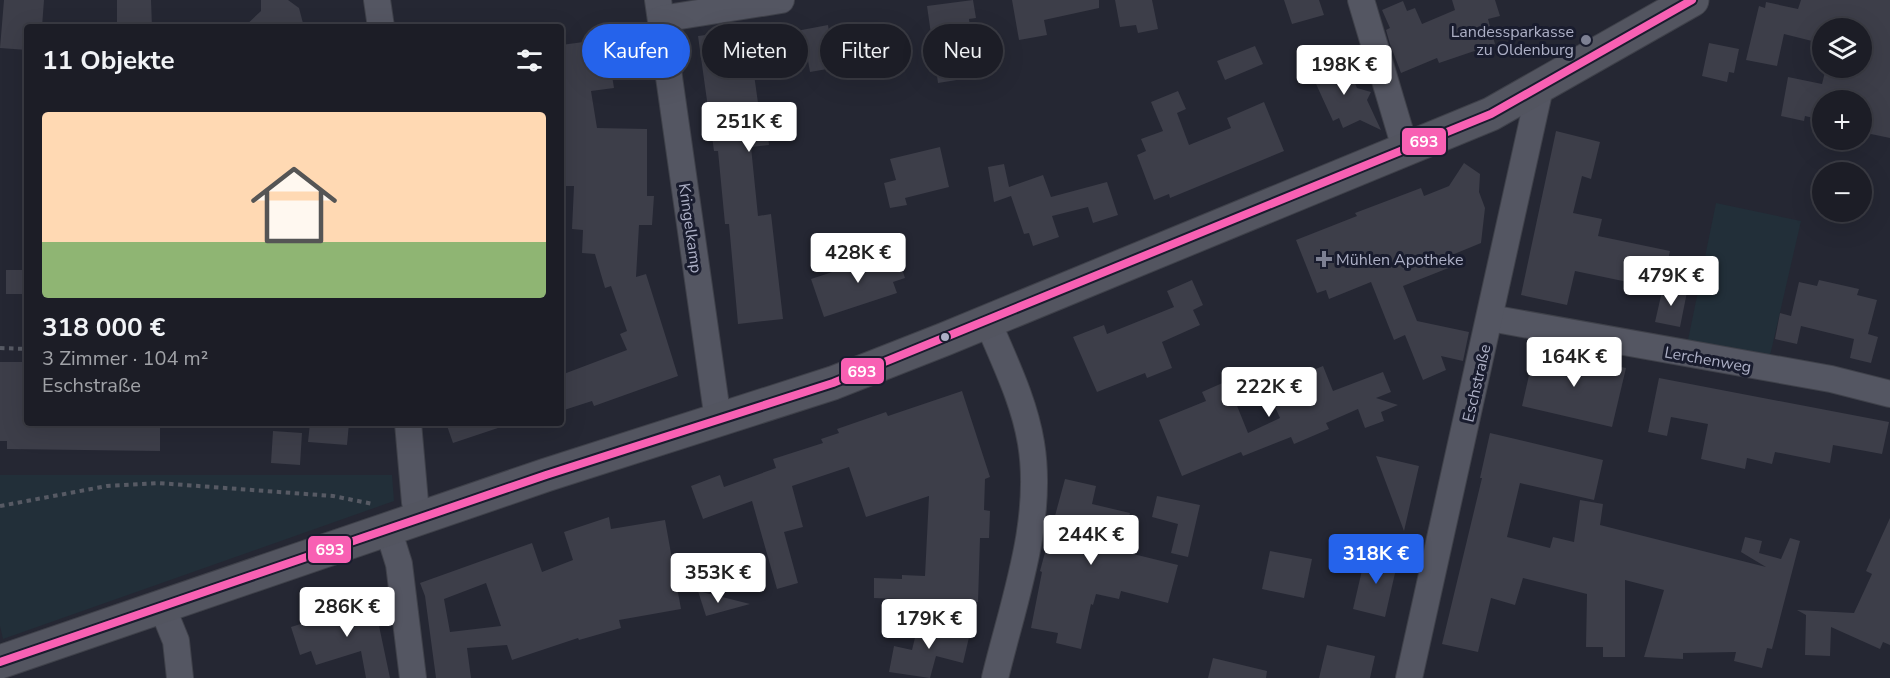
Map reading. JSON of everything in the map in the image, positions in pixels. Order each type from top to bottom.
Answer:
[{"type":"main road","points":[[0,662],[163,609],[382,517],[419,518],[833,382],[988,322],[1491,114],[1692,0]]},
{"type":"street","points":[[377,0],[381,24]]},
{"type":"street","points":[[659,10],[781,0]]},
{"type":"street","points":[[1361,0],[1406,151]]},
{"type":"street","name":"Kringelkamp","points":[[659,10],[718,420]]},
{"type":"street","name":"Eschstraße","points":[[1409,678],[1540,88]]},
{"type":"street","name":"Lerchenweg","points":[[1490,318],[1831,379],[1890,394]]},
{"type":"street","points":[[988,322],[1023,406],[1032,444],[1034,484],[1030,529],[995,678]]},
{"type":"street","points":[[408,426],[415,502],[419,518]]},
{"type":"street","points":[[382,517],[399,564],[413,678]]},
{"type":"street","points":[[163,609],[176,641],[180,678]]},
{"type":"street","points":[[1409,678],[1416,678]]},
{"type":"path","points":[[0,348],[24,349]]},
{"type":"path","points":[[0,506],[107,486],[158,483],[333,496],[382,517]]},
{"type":"shaded area","points":[[1716,203],[1801,221],[1769,360],[1687,345]]},
{"type":"shaded area","points":[[0,475],[392,475],[394,501],[3,639],[0,626]]},
{"type":"building","points":[[4,0],[44,0],[42,24],[24,24],[24,50],[0,48]]},
{"type":"building","points":[[117,0],[151,0],[152,24],[117,24]]},
{"type":"building","points":[[261,0],[288,0],[299,8],[303,24],[247,24],[261,11]]},
{"type":"building","points":[[973,0],[976,18],[969,19],[970,24],[930,24],[927,6]]},
{"type":"building","points":[[1012,0],[1099,0],[1099,8],[1044,20],[1047,35],[1019,40]]},
{"type":"building","points":[[1115,0],[1152,0],[1158,29],[1138,33],[1136,25],[1120,27]]},
{"type":"building","points":[[1284,0],[1319,0],[1324,15],[1292,24]]},
{"type":"building","points":[[1452,0],[1495,0],[1500,16],[1488,19],[1495,44],[1439,63],[1437,58],[1401,73],[1386,30],[1390,28],[1382,10],[1403,1],[1407,11],[1415,8],[1422,24],[1455,10]]},
{"type":"building","points":[[1801,0],[1890,0],[1890,138],[1872,134],[1872,90],[1812,90],[1812,118],[1805,116],[1804,121],[1781,116],[1788,77],[1822,84],[1824,78],[1872,78],[1872,18],[1812,18],[1812,41],[1784,34],[1777,66],[1746,60],[1759,6],[1765,8],[1766,2],[1798,9]]},
{"type":"building","points":[[820,27],[820,70],[810,72],[808,61],[808,29]]},
{"type":"building","points":[[702,35],[702,65],[698,36]]},
{"type":"building","points":[[582,42],[582,78],[612,78],[614,88],[591,91],[597,128],[647,129],[647,196],[654,196],[652,225],[639,225],[636,277],[646,274],[678,376],[594,406],[592,401],[564,410],[564,374],[627,350],[620,334],[627,331],[611,286],[605,288],[595,254],[582,253],[583,230],[572,229],[574,186],[564,186],[564,45]]},
{"type":"building","points":[[1709,43],[1739,49],[1734,73],[1729,72],[1727,82],[1702,76]]},
{"type":"building","points":[[1255,46],[1263,64],[1225,80],[1217,61]]},
{"type":"building","points":[[1339,61],[1344,71],[1349,69],[1357,88],[1371,92],[1367,100],[1381,130],[1360,120],[1343,128],[1339,118],[1333,121],[1311,73]]},
{"type":"building","points":[[704,78],[755,78],[758,103],[764,102],[769,145],[751,147],[758,216],[771,214],[783,319],[738,324],[729,224],[725,224],[718,151],[714,151]]},
{"type":"building","points":[[937,78],[963,78],[963,79],[938,83]]},
{"type":"building","points":[[1178,91],[1186,109],[1177,113],[1189,145],[1231,128],[1227,118],[1264,102],[1284,151],[1170,198],[1169,194],[1154,200],[1137,155],[1146,151],[1141,139],[1163,131],[1151,102]]},
{"type":"building","points":[[1556,131],[1600,142],[1591,179],[1582,176],[1573,213],[1602,219],[1598,236],[1670,251],[1661,289],[1575,271],[1567,305],[1521,295]]},
{"type":"building","points":[[940,147],[949,187],[905,198],[907,205],[890,208],[884,183],[896,180],[890,159]]},
{"type":"building","points":[[1464,163],[1480,174],[1479,192],[1485,208],[1481,243],[1447,257],[1451,267],[1403,286],[1417,321],[1469,332],[1463,361],[1441,356],[1446,370],[1423,380],[1405,335],[1394,340],[1371,282],[1329,299],[1326,290],[1317,293],[1296,240],[1357,216],[1355,213],[1421,188],[1424,196],[1449,186]]},
{"type":"building","points":[[1004,164],[1009,187],[1043,175],[1051,197],[1107,182],[1118,215],[1093,223],[1088,207],[1052,216],[1059,237],[1033,246],[1029,233],[1024,234],[1011,196],[994,202],[988,167]]},
{"type":"building","points":[[896,251],[905,278],[893,282],[897,293],[824,317],[811,279]]},
{"type":"building","points":[[6,270],[24,270],[24,294],[6,294]]},
{"type":"building","points":[[1192,280],[1203,305],[1193,310],[1200,325],[1162,342],[1172,368],[1147,378],[1145,373],[1097,392],[1073,337],[1104,325],[1107,334],[1174,307],[1167,291]]},
{"type":"building","points":[[1819,280],[1859,289],[1857,295],[1877,300],[1868,334],[1878,337],[1871,363],[1850,358],[1854,339],[1801,326],[1797,344],[1775,339],[1780,313],[1791,316],[1799,282],[1817,286]]},
{"type":"building","points":[[1663,287],[1687,292],[1680,327],[1655,322]]},
{"type":"building","points":[[1535,349],[1626,368],[1612,427],[1522,406]]},
{"type":"building","points":[[0,362],[24,362],[24,426],[160,426],[160,451],[7,449],[7,441],[0,441]]},
{"type":"building","points":[[1323,366],[1333,391],[1383,372],[1391,392],[1376,398],[1398,405],[1381,412],[1384,421],[1365,428],[1358,409],[1326,423],[1329,429],[1294,444],[1291,437],[1243,456],[1241,452],[1182,476],[1159,420],[1206,401],[1202,392],[1227,381],[1248,433],[1280,418],[1267,389]]},
{"type":"building","points":[[1659,378],[1889,422],[1882,454],[1833,445],[1830,463],[1775,452],[1772,464],[1747,458],[1745,469],[1701,459],[1708,424],[1671,417],[1667,436],[1648,432]]},
{"type":"building","points":[[962,391],[990,477],[985,479],[984,510],[990,511],[989,538],[980,538],[978,602],[874,598],[874,578],[902,579],[902,575],[925,576],[929,496],[866,517],[849,467],[792,486],[803,527],[784,532],[798,583],[777,589],[752,501],[703,519],[691,486],[720,475],[724,487],[776,468],[773,459],[823,443],[821,439],[839,433],[837,429],[886,412],[888,416]]},
{"type":"building","points":[[310,426],[349,426],[347,445],[308,442]]},
{"type":"building","points":[[447,426],[504,426],[453,443]]},
{"type":"building","points":[[273,431],[302,433],[300,465],[271,463]]},
{"type":"building","points":[[1490,433],[1603,460],[1594,500],[1520,483],[1507,537],[1550,548],[1553,537],[1574,542],[1580,500],[1603,504],[1600,525],[1766,567],[1741,552],[1745,537],[1762,541],[1759,553],[1781,559],[1790,538],[1800,541],[1772,649],[1767,648],[1762,668],[1734,661],[1736,652],[1683,653],[1683,659],[1644,657],[1664,590],[1625,580],[1625,657],[1603,657],[1603,647],[1586,647],[1587,594],[1523,578],[1515,605],[1491,598],[1478,652],[1442,644],[1482,478],[1480,478]]},
{"type":"building","points":[[1376,456],[1419,466],[1404,531]]},
{"type":"building","points":[[1065,479],[1096,486],[1092,504],[1130,513],[1121,551],[1178,565],[1168,603],[1121,591],[1119,599],[1096,594],[1093,605],[1091,604],[1081,649],[1056,643],[1058,633],[1031,628],[1042,572],[1040,571]]},
{"type":"building","points":[[1157,496],[1200,505],[1188,557],[1171,553],[1178,524],[1152,517]]},
{"type":"building","points":[[609,517],[611,529],[665,520],[681,609],[619,620],[621,628],[579,640],[578,638],[512,660],[507,645],[467,648],[471,678],[436,678],[425,596],[420,583],[532,543],[542,572],[573,560],[564,532]],"holes":[[[486,583],[501,626],[450,632],[444,599]]]},
{"type":"building","points":[[1890,518],[1890,645],[1883,642],[1880,649],[1831,627],[1830,656],[1805,655],[1806,615],[1797,610],[1854,613],[1872,574],[1866,571]]},
{"type":"building","points":[[1270,551],[1312,559],[1304,598],[1262,589]]},
{"type":"building","points":[[1366,553],[1398,560],[1385,617],[1353,609]]},
{"type":"building","points":[[698,591],[750,604],[706,616]]},
{"type":"building","points":[[380,599],[387,617],[378,621],[390,678],[366,678],[361,651],[316,665],[311,651],[300,655],[291,627]]},
{"type":"building","points":[[919,621],[970,633],[963,663],[936,656],[930,678],[889,672],[894,646],[912,650]]},
{"type":"building","points":[[1327,645],[1375,656],[1370,678],[1319,678]]},
{"type":"building","points":[[1213,658],[1267,671],[1266,678],[1208,678]]},
{"type":"transit line","name":"693","points":[[0,662],[546,475],[833,383],[1491,114],[1692,0]]},
{"type":"place","name":"Landessparkasse zu Oldenburg","points":[[1586,40]]},
{"type":"place","name":"Mühlen Apotheke","points":[[1324,259]]}]
